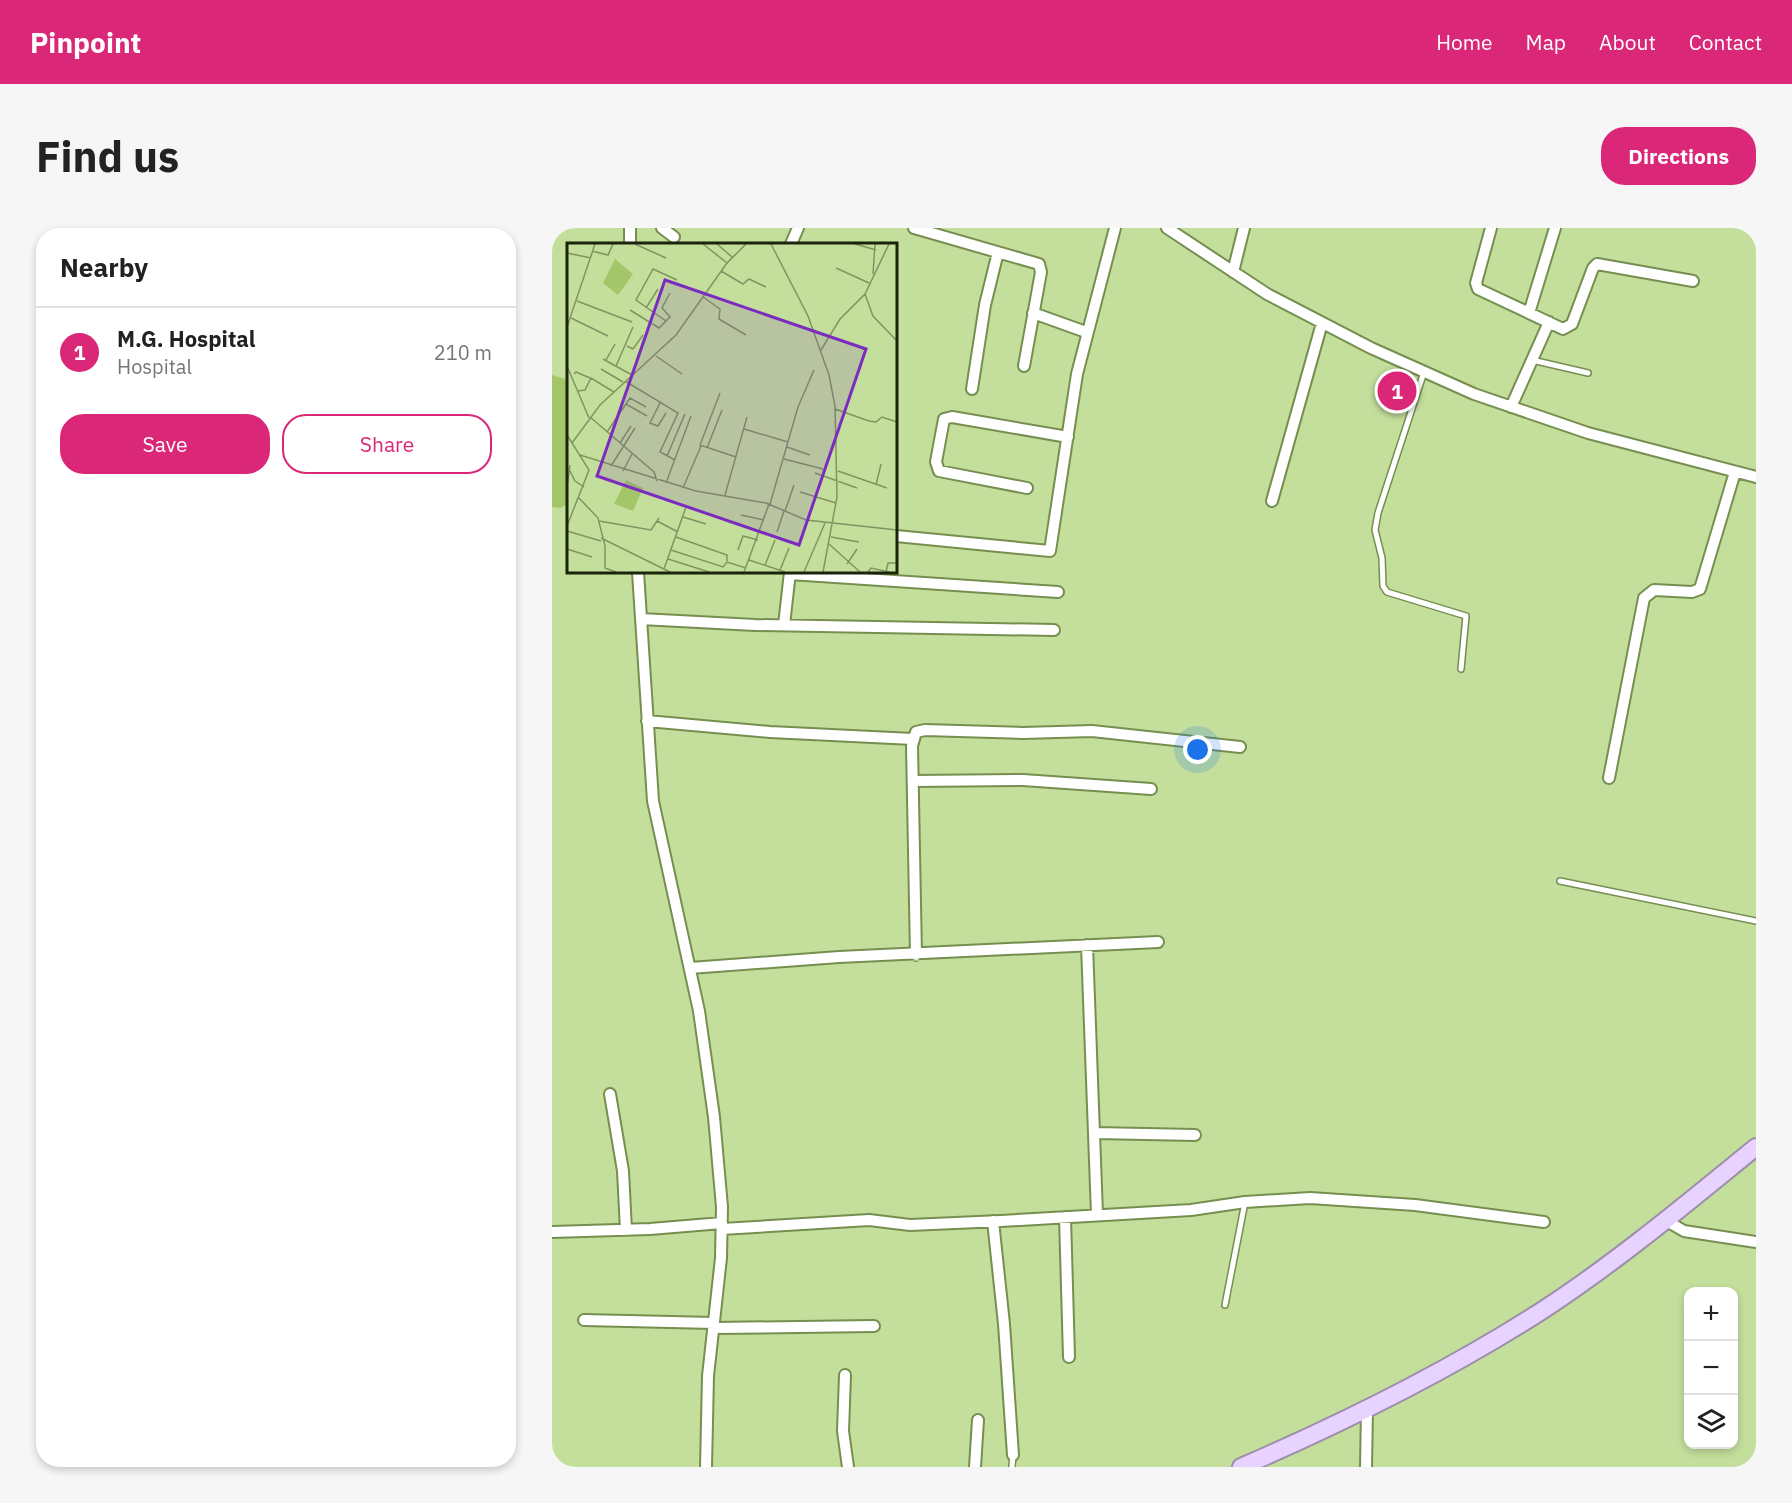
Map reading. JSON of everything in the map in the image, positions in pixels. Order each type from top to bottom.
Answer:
[{"type":"highway","points":[[1245,1466],[1367,1409],[1544,1309],[1665,1220],[1756,1147]]},
{"type":"street","points":[[662,228],[674,237]]},
{"type":"street","points":[[791,243],[798,228]]},
{"type":"street","points":[[914,228],[1035,262],[1040,266],[1024,366]]},
{"type":"street","points":[[897,536],[1050,552],[1086,332],[1115,228]]},
{"type":"street","points":[[1168,228],[1267,294],[1424,372],[1510,407],[1588,433],[1756,477]]},
{"type":"street","points":[[1233,272],[1244,228]]},
{"type":"street","points":[[1491,228],[1477,287],[1563,329],[1570,326],[1593,268],[1597,264],[1693,281]]},
{"type":"street","points":[[1529,313],[1555,228]]},
{"type":"street","points":[[972,389],[985,305],[998,252]]},
{"type":"street","points":[[1034,313],[1086,332]]},
{"type":"street","points":[[1510,407],[1549,322]]},
{"type":"street","points":[[1272,501],[1322,323]]},
{"type":"street","points":[[1027,488],[939,471],[936,462],[944,419],[952,417],[1068,437]]},
{"type":"street","points":[[1609,778],[1644,598],[1654,590],[1692,592],[1700,589],[1735,472]]},
{"type":"street","points":[[638,573],[653,801],[690,968],[714,1118],[722,1226],[708,1376],[706,1467]]},
{"type":"street","points":[[784,626],[790,573],[1058,592]]},
{"type":"street","points":[[641,619],[784,626],[1054,630]]},
{"type":"street","points":[[647,721],[770,732],[913,739]]},
{"type":"street","points":[[916,955],[913,739],[916,732],[925,730],[1023,733],[1092,731],[1240,747]]},
{"type":"street","points":[[913,781],[1023,780],[1151,789]]},
{"type":"street","points":[[690,968],[839,957],[1158,942]]},
{"type":"street","points":[[1087,945],[1097,1214]]},
{"type":"street","points":[[610,1094],[622,1171],[626,1230]]},
{"type":"street","points":[[1095,1134],[1195,1135]]},
{"type":"street","points":[[552,1232],[869,1220],[910,1225],[1191,1210],[1245,1202],[1310,1198],[1348,1200],[1544,1222]]},
{"type":"street","points":[[1065,1216],[1069,1357]]},
{"type":"street","points":[[1665,1220],[1684,1231],[1756,1242]]},
{"type":"street","points":[[993,1221],[1004,1324],[1012,1455]]},
{"type":"street","points":[[584,1320],[714,1326],[874,1326]]},
{"type":"street","points":[[844,1375],[843,1431],[848,1467]]},
{"type":"street","points":[[1366,1467],[1367,1409]]},
{"type":"street","points":[[975,1467],[978,1420]]},
{"type":"lane","points":[[1532,360],[1588,373]]},
{"type":"lane","points":[[1424,372],[1378,513],[1375,530],[1382,558],[1383,586],[1387,592],[1461,612],[1466,616],[1461,669]]},
{"type":"lane","points":[[1560,881],[1756,921]]},
{"type":"lane","points":[[1225,1305],[1245,1202]]},
{"type":"lane","points":[[1012,1455],[1012,1467]]},
{"type":"shaded area","points":[[552,375],[567,380],[567,504],[560,508],[552,507]]},
{"type":"building","points":[[1392,379],[1410,385],[1403,406],[1385,400]]},
{"type":"place","name":"M.G. Hospital","points":[[1397,391]]}]
